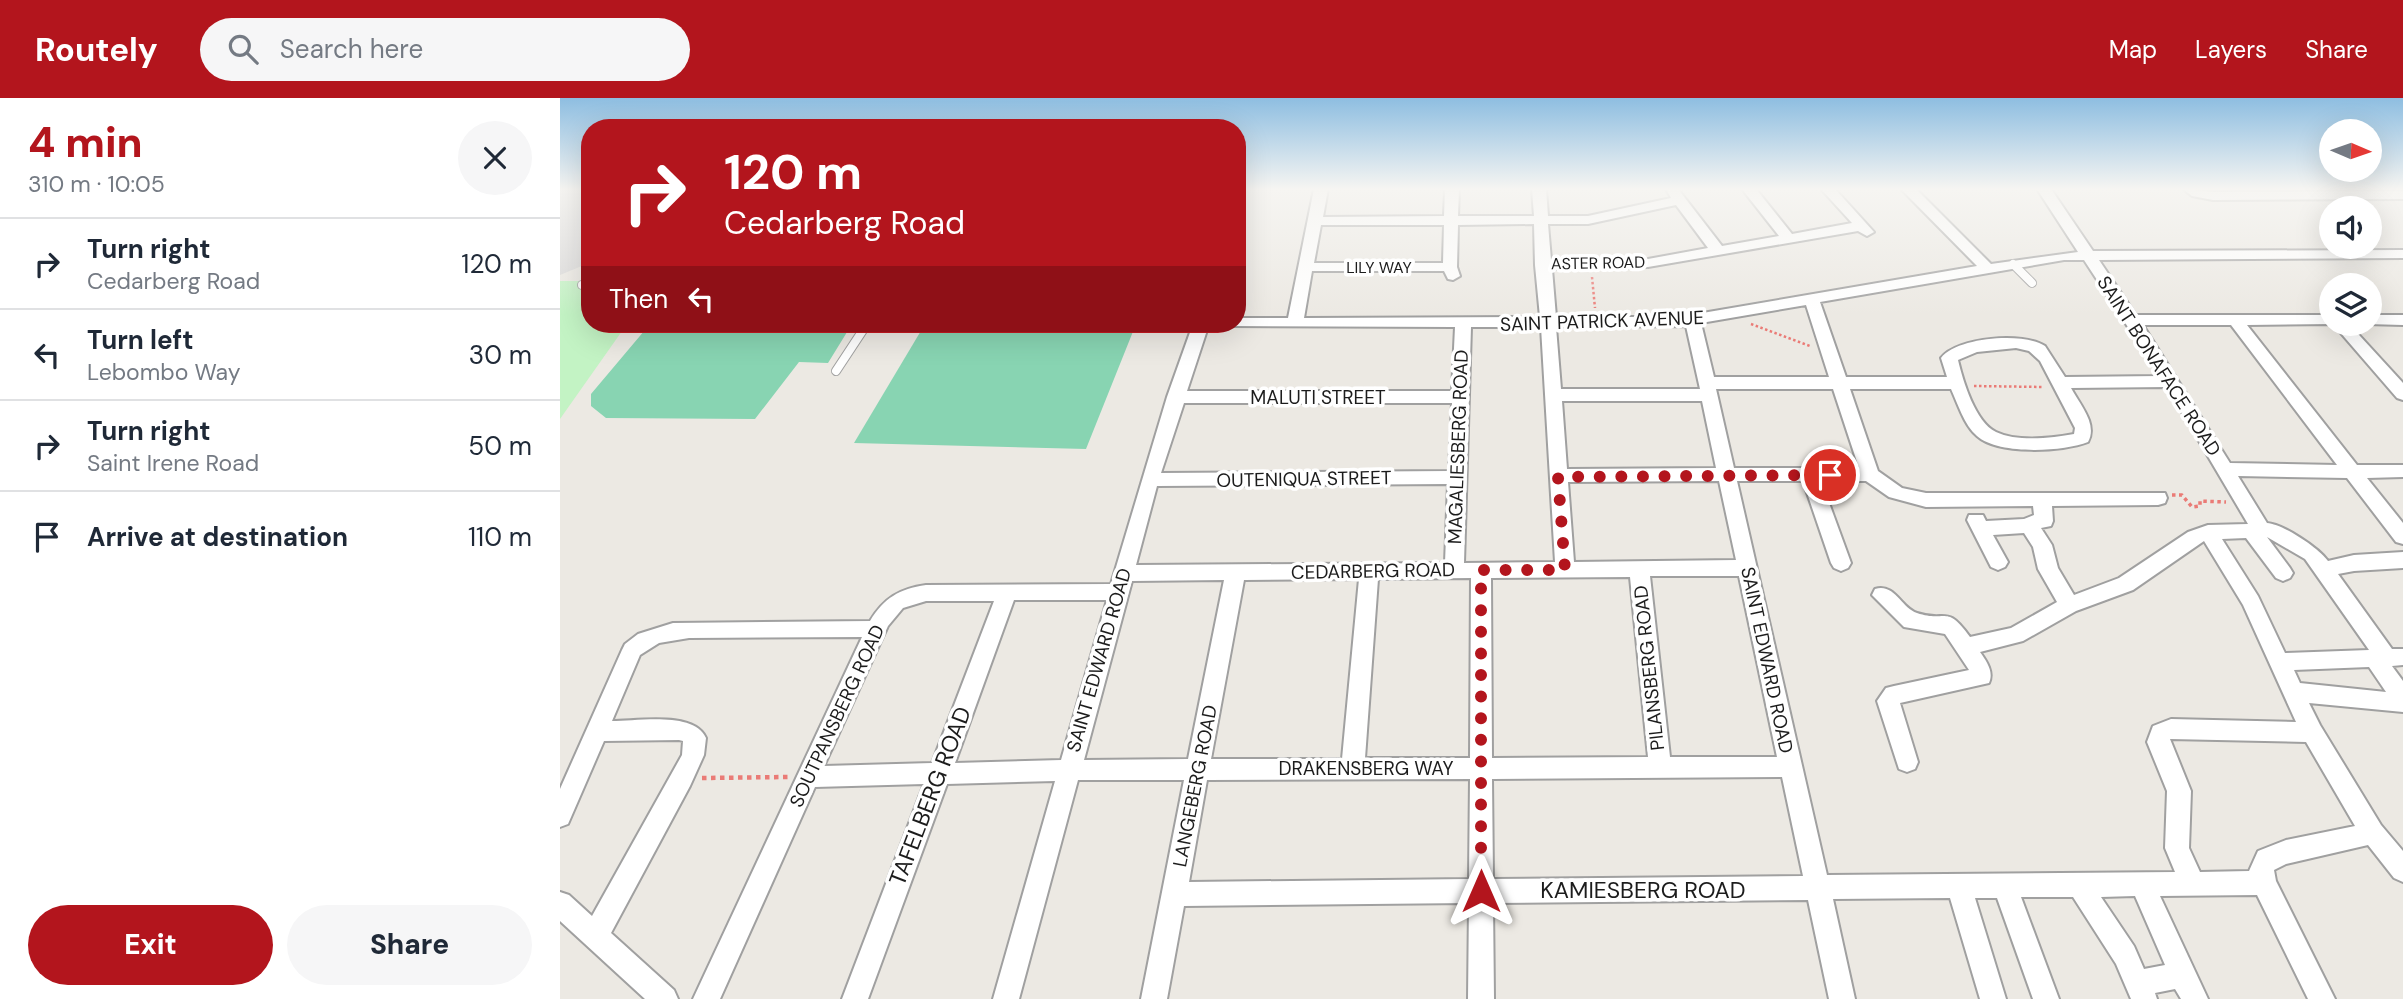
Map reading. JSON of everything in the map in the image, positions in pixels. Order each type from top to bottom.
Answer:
[{"type":"street","points":[[1295,323],[1313,231]]},
{"type":"street","name":"LILY WAY","points":[[1307,267],[1451,271],[1452,231]]},
{"type":"street","points":[[1540,231],[1565,570]]},
{"type":"street","points":[[1703,231],[1718,251]]},
{"type":"street","points":[[1783,231],[1789,239]]},
{"type":"street","name":"ASTER ROAD","points":[[1542,265],[1648,263],[1789,239],[1866,231]]},
{"type":"street","points":[[1950,231],[1988,269]]},
{"type":"street","name":"SAINT BONAFACE ROAD","points":[[2072,231],[2172,381],[2224,469],[2275,472],[2403,471]]},
{"type":"street","name":"SAINT PATRICK AVENUE","points":[[1246,323],[1596,324],[1693,321],[2012,264],[2088,255],[2403,254]]},
{"type":"street","points":[[1812,301],[1870,474]]},
{"type":"street","points":[[2131,320],[2319,320]]},
{"type":"street","points":[[2235,320],[2403,537]]},
{"type":"street","points":[[2382,320],[2403,320]]},
{"type":"street","name":"SAINT EDWARD ROAD","points":[[1693,321],[1842,999]]},
{"type":"street","name":"MAGALIESBERG ROAD","points":[[1454,571],[1463,324]]},
{"type":"street","name":"SAINT EDWARD ROAD","points":[[1006,999],[1150,480],[1175,397],[1199,333]]},
{"type":"street","points":[[2352,336],[2401,391]]},
{"type":"street","points":[[2016,342],[2038,349],[2060,383],[2084,428],[2079,440],[2010,442],[1988,436],[1979,427],[1949,362],[1951,355],[2016,342]]},
{"type":"street","points":[[2060,383],[2172,381]]},
{"type":"street","points":[[1552,395],[1840,383],[1958,383]]},
{"type":"street","name":"MALUTI STREET","points":[[1175,397],[1460,397]]},
{"type":"street","points":[[2224,469],[2245,503],[2256,530],[2283,573]]},
{"type":"street","points":[[1558,477],[1870,474],[1901,496],[2042,501],[2158,498]]},
{"type":"street","points":[[1810,475],[1841,563]]},
{"type":"street","name":"OUTENIQUA STREET","points":[[1150,480],[1457,477]]},
{"type":"street","points":[[1966,500],[1998,562]]},
{"type":"street","points":[[1980,528],[2029,526],[2032,522],[2045,520],[2042,501]]},
{"type":"street","points":[[2029,526],[2042,545],[2048,569],[2069,605]]},
{"type":"street","points":[[1966,647],[2016,635],[2069,605],[2135,579],[2194,537],[2208,532],[2275,531],[2298,548],[2311,552],[2388,657],[2403,698]]},
{"type":"street","points":[[2208,532],[2251,602],[2312,732],[2373,833],[2403,870]]},
{"type":"street","points":[[2324,570],[2354,563],[2403,560]]},
{"type":"street","name":"CEDARBERG ROAD","points":[[1121,582],[1235,573],[1748,568]]},
{"type":"street","name":"PILANSBERG ROAD","points":[[1639,569],[1660,768]]},
{"type":"street","points":[[1481,570],[1481,999]]},
{"type":"street","points":[[1353,768],[1368,572]]},
{"type":"street","name":"LANGEBERG ROAD","points":[[1154,999],[1235,573]]},
{"type":"street","name":"SOUTPANSBERG ROAD","points":[[706,999],[876,629],[887,611],[906,595],[1007,593],[1121,582]]},
{"type":"street","name":"TAFELBERG ROAD","points":[[855,999],[1007,593]]},
{"type":"street","points":[[1882,596],[1911,621],[1948,625],[1979,667],[1981,677],[1894,695],[1888,701],[1907,762]]},
{"type":"street","points":[[560,816],[632,650],[653,635],[689,630],[876,629]]},
{"type":"street","points":[[2279,662],[2388,657]]},
{"type":"street","points":[[2293,692],[2403,703]]},
{"type":"street","points":[[2193,884],[2177,848],[2179,791],[2158,742],[2161,733],[2171,729],[2312,732]]},
{"type":"street","points":[[595,732],[679,730],[690,733],[695,738],[695,746],[682,779],[596,935]]},
{"type":"street","name":"DRAKENSBERG WAY","points":[[810,777],[1068,770],[1791,767]]},
{"type":"street","points":[[2322,999],[2264,883],[2261,867],[2267,859],[2286,852],[2373,833]]},
{"type":"street","name":"KAMIESBERG ROAD","points":[[1175,894],[2264,883]]},
{"type":"street","points":[[2142,885],[2195,999]]},
{"type":"street","points":[[2079,886],[2125,955],[2141,991],[2182,975]]},
{"type":"street","points":[[1959,887],[1993,999]]},
{"type":"street","points":[[2005,887],[2046,999]]},
{"type":"street","points":[[560,904],[665,999]]},
{"type":"lane","points":[[2012,264],[2032,282]]},
{"type":"lane","points":[[835,371],[861,333]]},
{"type":"path","points":[[1591,265],[1596,324]]},
{"type":"path","points":[[1726,315],[1830,354]]},
{"type":"path","points":[[1958,383],[2052,387],[2060,383]]},
{"type":"path","points":[[2158,498],[2182,495],[2189,505],[2196,508],[2200,506],[2200,501],[2245,503]]},
{"type":"path","points":[[682,779],[810,777]]},
{"type":"shaded area","points":[[560,231],[581,231],[581,266],[560,275]]},
{"type":"green space","points":[[560,281],[581,281],[581,333],[621,333],[560,419]]},
{"type":"green space","points":[[642,333],[846,333],[828,363],[799,362],[755,419],[606,418],[591,406],[591,394]]},
{"type":"green space","points":[[920,333],[1132,333],[1086,449],[854,443]]},
{"type":"route","points":[[1481,891],[1481,570],[1565,570],[1558,477],[1830,475]]}]
